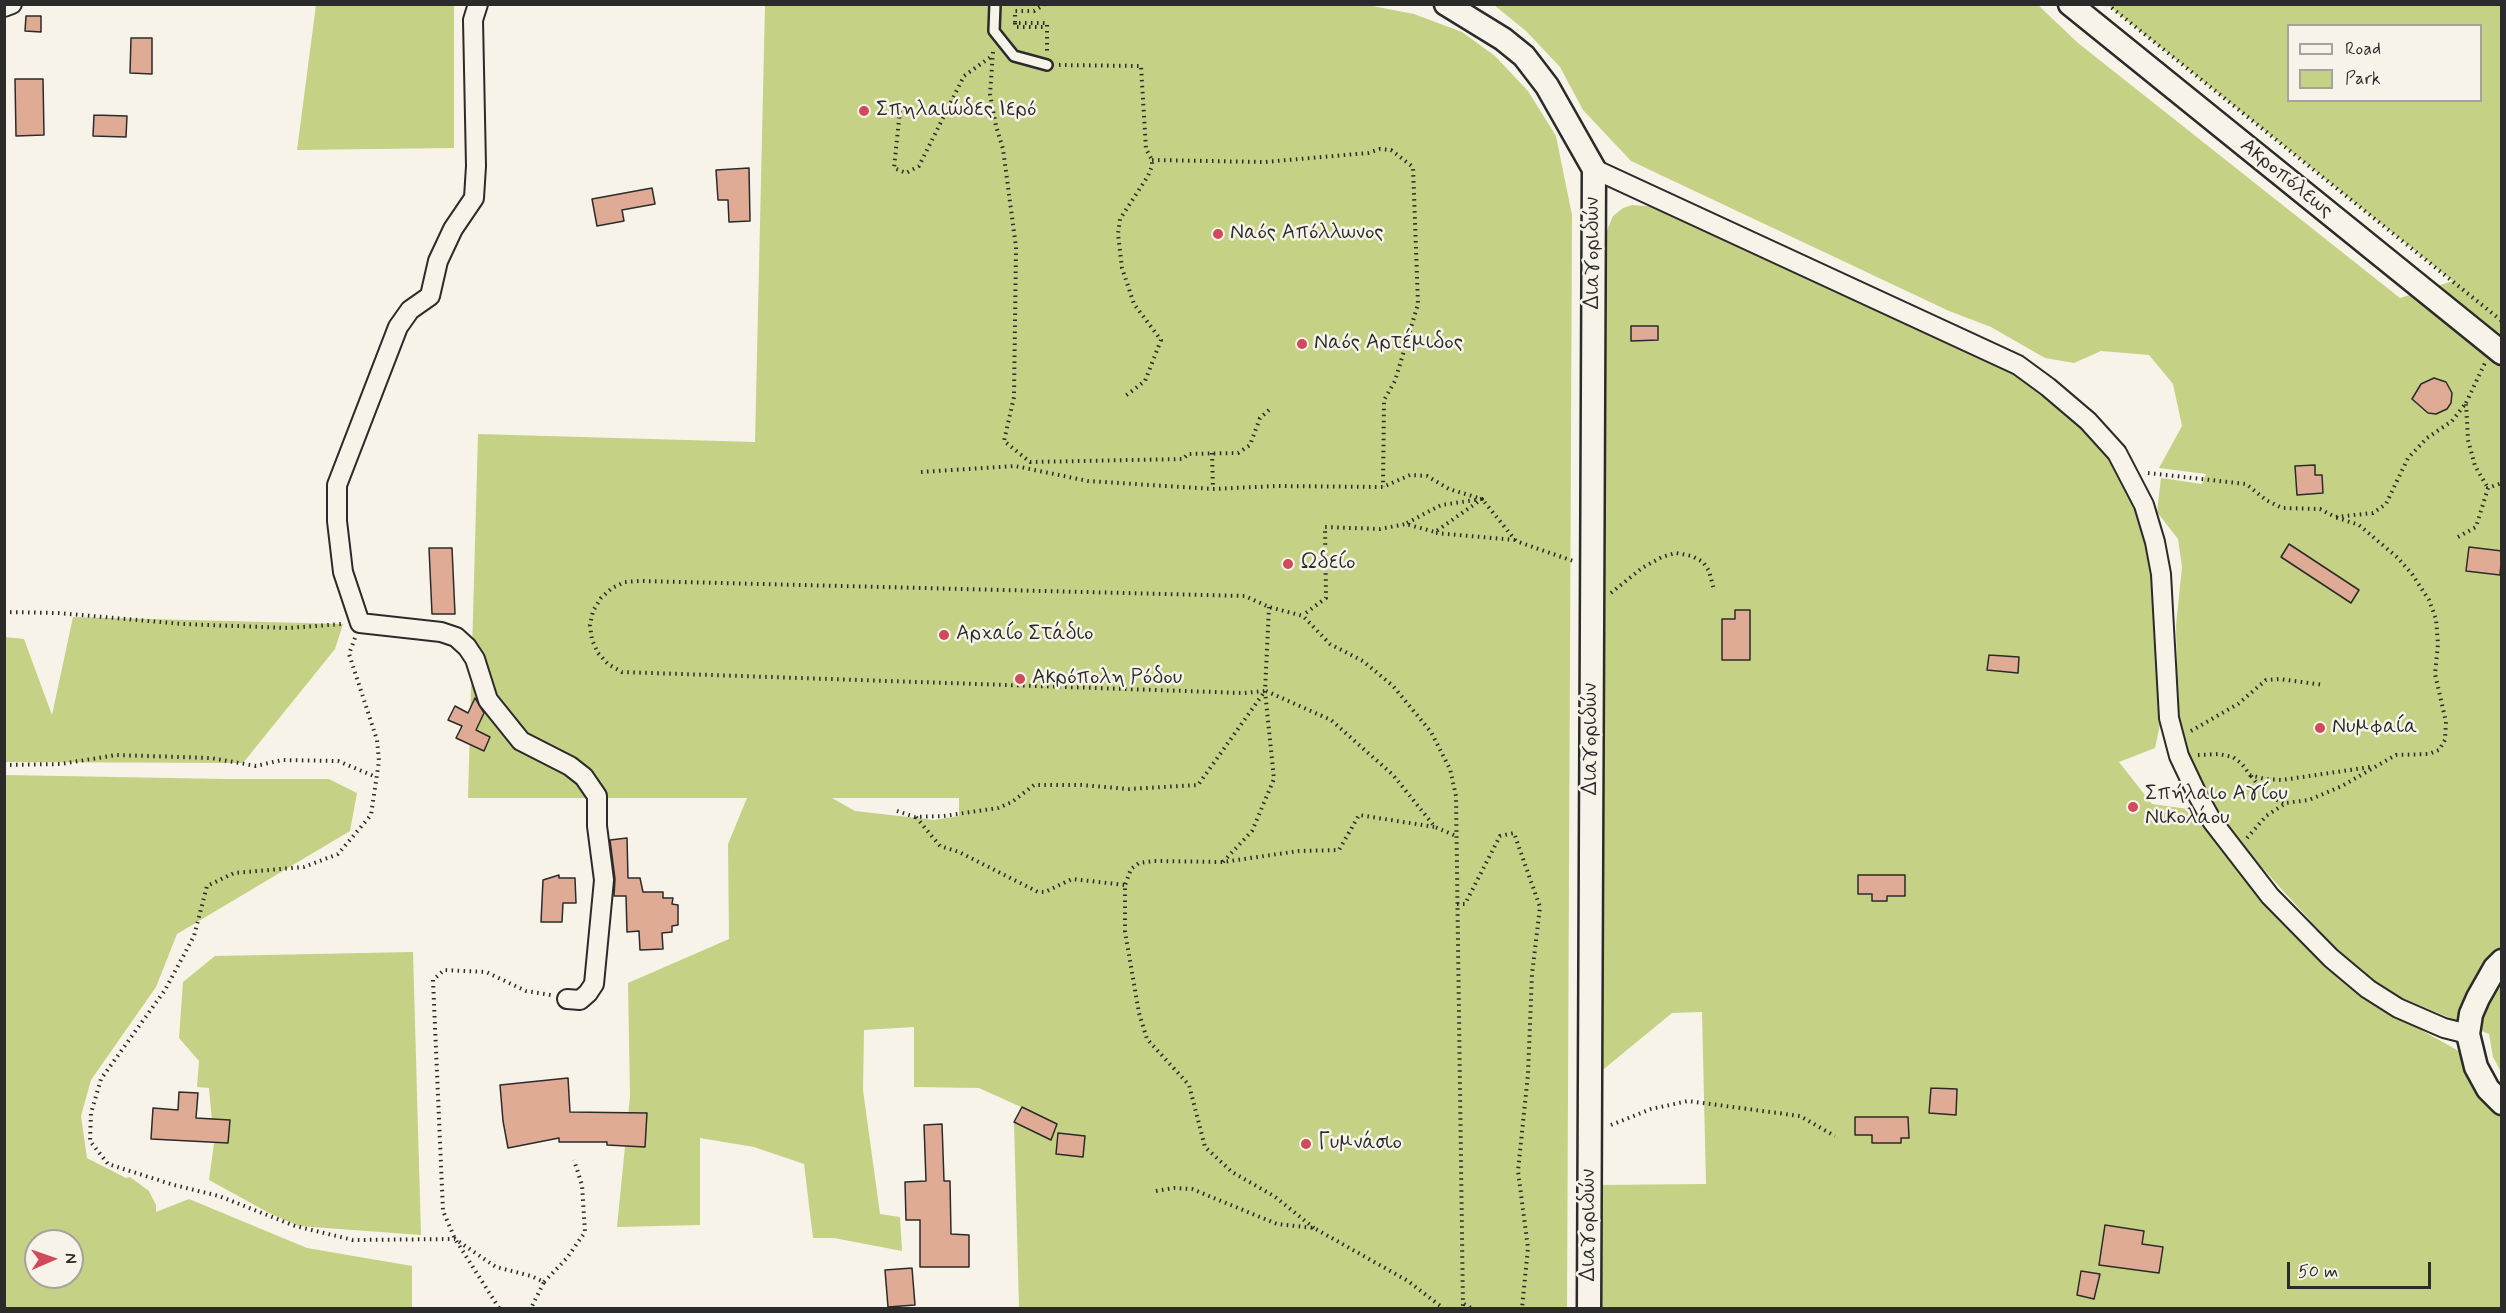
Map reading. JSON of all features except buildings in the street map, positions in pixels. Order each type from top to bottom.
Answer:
[{"type":"street","points":[[4,7],[12,4]]},
{"type":"street","points":[[478,4],[473,20],[476,166],[474,198],[453,229],[438,261],[430,296],[410,310],[398,327],[337,485],[337,521],[343,572],[360,623],[441,632],[456,637],[467,646],[475,659],[488,700],[521,741],[570,766],[584,777],[597,796],[597,826],[604,879],[594,984],[580,999],[567,999]]},
{"type":"street","points":[[1446,4],[1503,39],[1524,56],[1547,86],[1594,169],[2018,365],[2088,421],[2117,453],[2129,474],[2144,505],[2155,542],[2161,574],[2166,688],[2177,748],[2197,794],[2234,852],[2270,896],[2331,958],[2368,989],[2398,1008],[2444,1028],[2468,1034]]},
{"type":"street","name":"Ακροπόλεως","points":[[2070,4],[2499,351]]},
{"type":"street","name":"Διαγοριδών","points":[[1589,1308],[1594,169]]},
{"type":"street","points":[[2502,961],[2495,968],[2478,998],[2471,1014],[2468,1034],[2475,1067],[2488,1089],[2502,1103]]},
{"type":"lane","points":[[995,4],[994,31],[1014,56],[1047,65]]},
{"type":"path","points":[[1045,4],[1034,11],[1015,11],[1015,23],[1047,23],[1047,65],[1141,66],[1146,149],[1152,160],[1148,176],[1120,219],[1118,234],[1122,268],[1134,304],[1161,340],[1145,381],[1124,397]]},
{"type":"path","points":[[2107,4],[2502,321]]},
{"type":"path","points":[[994,31],[990,94],[1003,149],[1016,247],[1014,397],[1005,441],[1030,462],[1183,459],[1188,454],[1238,453],[1250,445],[1260,418],[1270,409]]},
{"type":"path","points":[[905,110],[900,110],[894,168],[906,173],[919,166],[964,76],[993,55]]},
{"type":"path","points":[[1152,160],[1265,162],[1368,153],[1380,149],[1391,150],[1413,167],[1418,304],[1395,381],[1384,400],[1383,487]]},
{"type":"path","points":[[2335,517],[2373,513],[2386,504],[2408,458],[2427,438],[2452,421],[2466,403],[2480,370],[2499,351]]},
{"type":"path","points":[[2458,537],[2476,527],[2488,488],[2475,466],[2468,440],[2466,403]]},
{"type":"path","points":[[1212,453],[1213,489]]},
{"type":"path","points":[[921,472],[1015,466],[1088,481],[1213,489],[1276,486],[1383,487],[1410,475],[1427,476],[1449,489],[1482,500],[1516,540]]},
{"type":"path","points":[[2129,474],[2160,473],[2246,484],[2266,500],[2282,508],[2320,508],[2335,517],[2359,525],[2398,558],[2412,574],[2429,600],[2436,619],[2438,644],[2435,674],[2446,722],[2445,740],[2439,750],[2429,754],[2396,755],[2342,786],[2309,800],[2286,803],[2266,816],[2234,852]]},
{"type":"path","points":[[2488,488],[2502,483]]},
{"type":"path","points":[[1303,616],[1326,598],[1326,527],[1380,530],[1406,524],[1441,505],[1482,500]]},
{"type":"path","points":[[1435,532],[1482,500]]},
{"type":"path","points":[[1406,524],[1435,532],[1516,540],[1571,561]]},
{"type":"path","points":[[1592,604],[1642,568],[1662,557],[1676,553],[1692,556],[1703,562],[1709,571],[1714,590]]},
{"type":"path","points":[[1435,827],[1394,775],[1331,720],[1265,691],[1233,693],[638,674],[622,672],[608,664],[598,653],[591,640],[590,625],[593,610],[606,593],[625,582],[640,581],[1245,596],[1269,607],[1303,616],[1330,644],[1363,661],[1393,686],[1431,732],[1450,769],[1456,796],[1464,1306],[1471,1308]]},
{"type":"path","points":[[1223,862],[1252,831],[1274,779],[1265,691],[1269,607]]},
{"type":"path","points":[[4,612],[57,613],[183,624],[277,627],[360,623],[349,654],[377,740],[379,761],[371,815],[338,854],[304,867],[234,873],[207,886],[194,936],[165,990],[101,1079],[91,1113],[90,1141],[108,1164],[174,1185],[219,1196],[295,1226],[353,1240],[455,1239],[496,1267],[531,1276],[544,1282]]},
{"type":"path","points":[[2177,748],[2238,704],[2266,680],[2279,679],[2324,685]]},
{"type":"path","points":[[897,811],[915,817],[944,816],[998,808],[1012,802],[1034,785],[1081,785],[1129,789],[1198,785],[1265,691]]},
{"type":"path","points":[[2177,748],[2233,757],[2242,764],[2268,797],[2286,803]]},
{"type":"path","points":[[4,765],[61,764],[116,755],[211,758],[256,766],[282,760],[338,761],[376,777]]},
{"type":"path","points":[[2250,775],[2282,780],[2373,767]]},
{"type":"path","points":[[1443,1308],[1408,1281],[1314,1228],[1274,1196],[1232,1172],[1205,1147],[1189,1085],[1147,1039],[1139,1013],[1125,932],[1125,885],[1131,869],[1139,863],[1154,861],[1223,862],[1299,851],[1339,850],[1359,815],[1435,827],[1456,836]]},
{"type":"path","points":[[915,817],[940,846],[959,852],[1038,892],[1045,892],[1072,879],[1125,885]]},
{"type":"path","points":[[1457,904],[1465,904],[1500,836],[1514,833],[1540,907],[1532,974],[1528,1074],[1518,1171],[1528,1248],[1522,1308]]},
{"type":"path","points":[[499,1308],[455,1239],[443,1211],[433,980],[444,970],[486,972],[526,990],[567,999]]},
{"type":"path","points":[[1590,1133],[1651,1109],[1688,1101],[1800,1116],[1835,1136]]},
{"type":"path","points":[[531,1308],[544,1282],[567,1258],[585,1232],[582,1185],[574,1160]]},
{"type":"path","points":[[1156,1191],[1174,1188],[1192,1189],[1277,1224],[1314,1228]]},
{"type":"green space","points":[[316,5],[454,5],[454,148],[297,150]]},
{"type":"green space","name":"Ακρόπολη Ρόδου","points":[[765,5],[1367,5],[1414,14],[1462,32],[1495,56],[1528,91],[1556,136],[1572,215],[1567,1308],[1019,1308],[1014,1122],[1021,1107],[979,1088],[914,1087],[914,1027],[864,1030],[863,1090],[880,1214],[900,1217],[902,1251],[834,1238],[813,1238],[804,1164],[754,1147],[700,1138],[700,1225],[617,1227],[630,1096],[628,983],[729,939],[728,844],[747,798],[468,798],[478,434],[755,442]],"holes":[[[832,798],[959,798],[959,816],[934,820],[855,811]]]},
{"type":"green space","points":[[1494,5],[2038,5],[2078,43],[2400,298],[2453,281],[2108,5],[2501,5],[2501,1072],[2493,1057],[2489,1034],[2385,991],[2337,950],[2224,826],[2190,761],[2178,721],[2176,625],[2182,567],[2178,539],[2157,512],[2161,478],[2202,484],[2206,474],[2159,468],[2182,426],[2173,384],[2149,355],[2101,351],[2074,363],[2045,358],[1991,327],[1949,311],[1631,161],[1583,110],[1560,67],[1526,31]]},
{"type":"green space","points":[[1632,205],[1660,207],[2026,372],[2077,414],[2138,496],[2160,603],[2158,693],[2162,715],[2155,748],[2119,762],[2152,804],[2195,810],[2391,1013],[2464,1054],[2494,1110],[2501,1116],[2501,1308],[1602,1308],[1599,1185],[1706,1184],[1702,1012],[1672,1013],[1599,1073],[1602,242],[1613,216],[1623,208]]},
{"type":"green space","points":[[73,617],[343,624],[335,649],[243,763],[5,762],[5,637],[24,639],[52,715]]},
{"type":"green space","points":[[5,775],[329,779],[357,793],[350,831],[177,934],[156,987],[91,1080],[81,1116],[87,1158],[126,1178],[130,1177],[149,1191],[156,1205],[156,1212],[189,1199],[307,1248],[412,1266],[412,1308],[5,1308]]},
{"type":"green space","points":[[413,952],[421,1235],[299,1226],[271,1214],[209,1180],[214,1143],[209,1088],[197,1087],[199,1061],[179,1038],[183,982],[215,956]]},
{"type":"place","name":"Σπηλαιώδες Ιερό","points":[[864,111]]},
{"type":"place","name":"Ναός Απόλλωνος","points":[[1218,234]]},
{"type":"place","name":"Ναός Αρτέμιδος","points":[[1302,344]]},
{"type":"place","name":"Ωδείο","points":[[1288,564]]},
{"type":"place","name":"Αρχαίο Στάδιο","points":[[944,635]]},
{"type":"place","name":"Ακρόπολη Ρόδου","points":[[1020,679]]},
{"type":"place","name":"Νυμφαία","points":[[2320,728]]},
{"type":"place","name":"Σπήλαιο Αγίου Νικολάου","points":[[2133,807]]},
{"type":"place","name":"Γυμνάσιο","points":[[1306,1144]]}]
